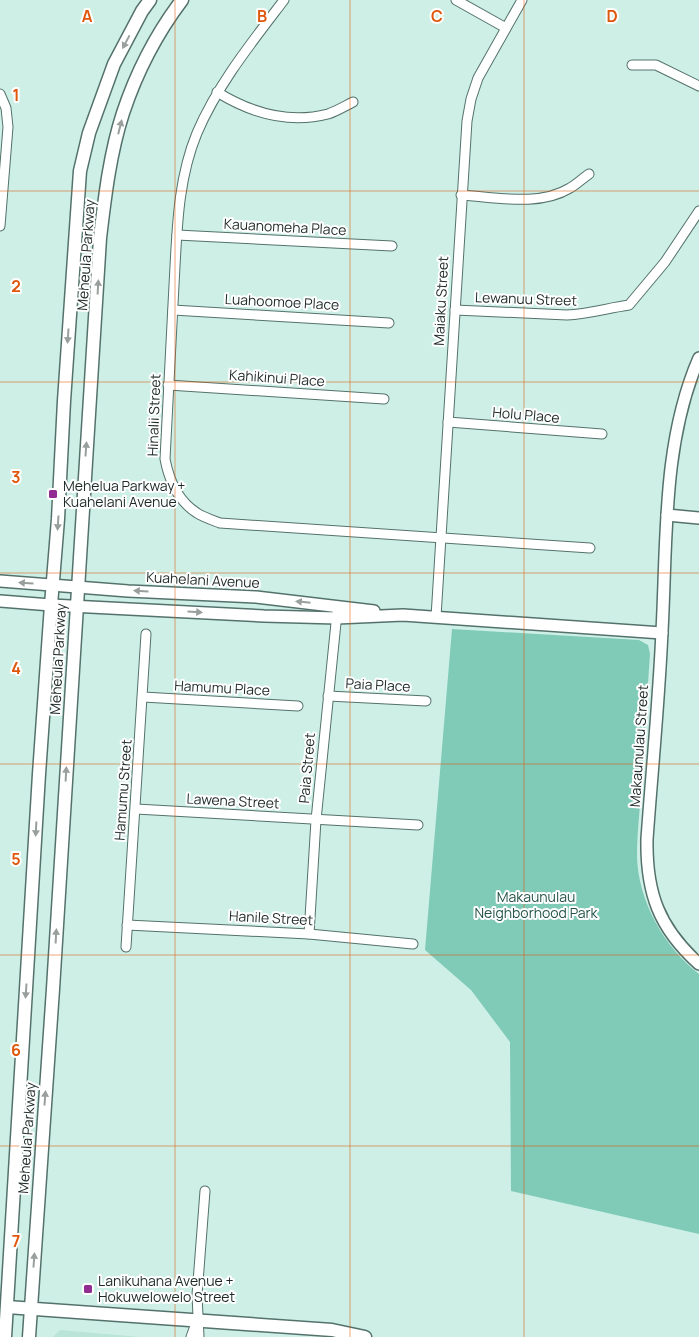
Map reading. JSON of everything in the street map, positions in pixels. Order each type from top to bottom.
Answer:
[{"type":"main road","name":"Meheula Parkway","points":[[5,1337],[3,1307],[80,171],[89,133],[114,64],[142,11],[150,0]]},
{"type":"main road","name":"Meheula Parkway","points":[[28,1337],[100,238],[106,190],[123,113],[140,72],[171,15],[182,0]]},
{"type":"main road","points":[[3,1307],[332,1330],[365,1337]]},
{"type":"street","name":"Hinalii Street","points":[[284,0],[217,92],[197,133],[181,191],[165,459],[172,485],[183,502],[197,514],[220,522],[240,525],[590,548]]},
{"type":"street","points":[[456,0],[506,28]]},
{"type":"street","name":"Maiaku Street","points":[[436,617],[467,121],[471,99],[478,78],[522,0]]},
{"type":"street","points":[[632,65],[656,65],[699,86]]},
{"type":"street","points":[[217,92],[234,102],[276,117],[310,117],[330,113],[353,102]]},
{"type":"street","points":[[0,94],[6,108],[8,127],[2,178],[0,226]]},
{"type":"street","points":[[461,195],[530,199],[550,196],[570,188],[589,174]]},
{"type":"street","name":"Lewanuu Street","points":[[455,310],[567,316],[628,305],[664,262],[699,211]]},
{"type":"street","name":"Kauanomeha Place","points":[[177,235],[392,246]]},
{"type":"street","name":"Luahoomoe Place","points":[[173,310],[389,323]]},
{"type":"street","name":"Makaunulau Street","points":[[699,358],[682,406],[674,447],[667,515],[662,633],[646,865],[652,893],[666,927],[682,949],[699,964]]},
{"type":"street","name":"Kahikinui Place","points":[[168,385],[384,399]]},
{"type":"street","name":"Holu Place","points":[[448,422],[602,434]]},
{"type":"street","points":[[667,515],[699,518]]},
{"type":"street","name":"Kuahelani Avenue","points":[[0,581],[256,597],[403,615],[662,633]]},
{"type":"street","name":"Kuahelani Avenue","points":[[0,601],[76,607],[337,618],[403,615]]},
{"type":"street","name":"Paia Street","points":[[309,934],[316,820],[338,606]]},
{"type":"street","name":"Hamumu Street","points":[[126,947],[146,634]]},
{"type":"street","name":"Hamumu Place","points":[[143,696],[298,706]]},
{"type":"street","name":"Paia Place","points":[[328,696],[426,701]]},
{"type":"street","name":"Lawena Street","points":[[136,809],[418,825]]},
{"type":"street","name":"Hanile Street","points":[[127,925],[309,934],[413,944]]},
{"type":"street","points":[[199,1337],[197,1294],[205,1191]]},
{"type":"street","points":[[191,1337],[197,1320]]},
{"type":"shaded area","points":[[60,1330],[140,1337],[53,1337]]},
{"type":"green space","name":"Makaunulau Neighborhood Park","points":[[452,629],[639,640],[648,645],[650,654],[637,856],[642,890],[655,922],[675,951],[699,974],[699,1234],[511,1191],[510,1042],[471,990],[425,950]]},
{"type":"place","name":"Mehelua Parkway + Kuahelani Avenue","points":[[53,494]]},
{"type":"place","name":"Lanikuhana Avenue + Hokuwelowelo Street","points":[[88,1289]]}]
